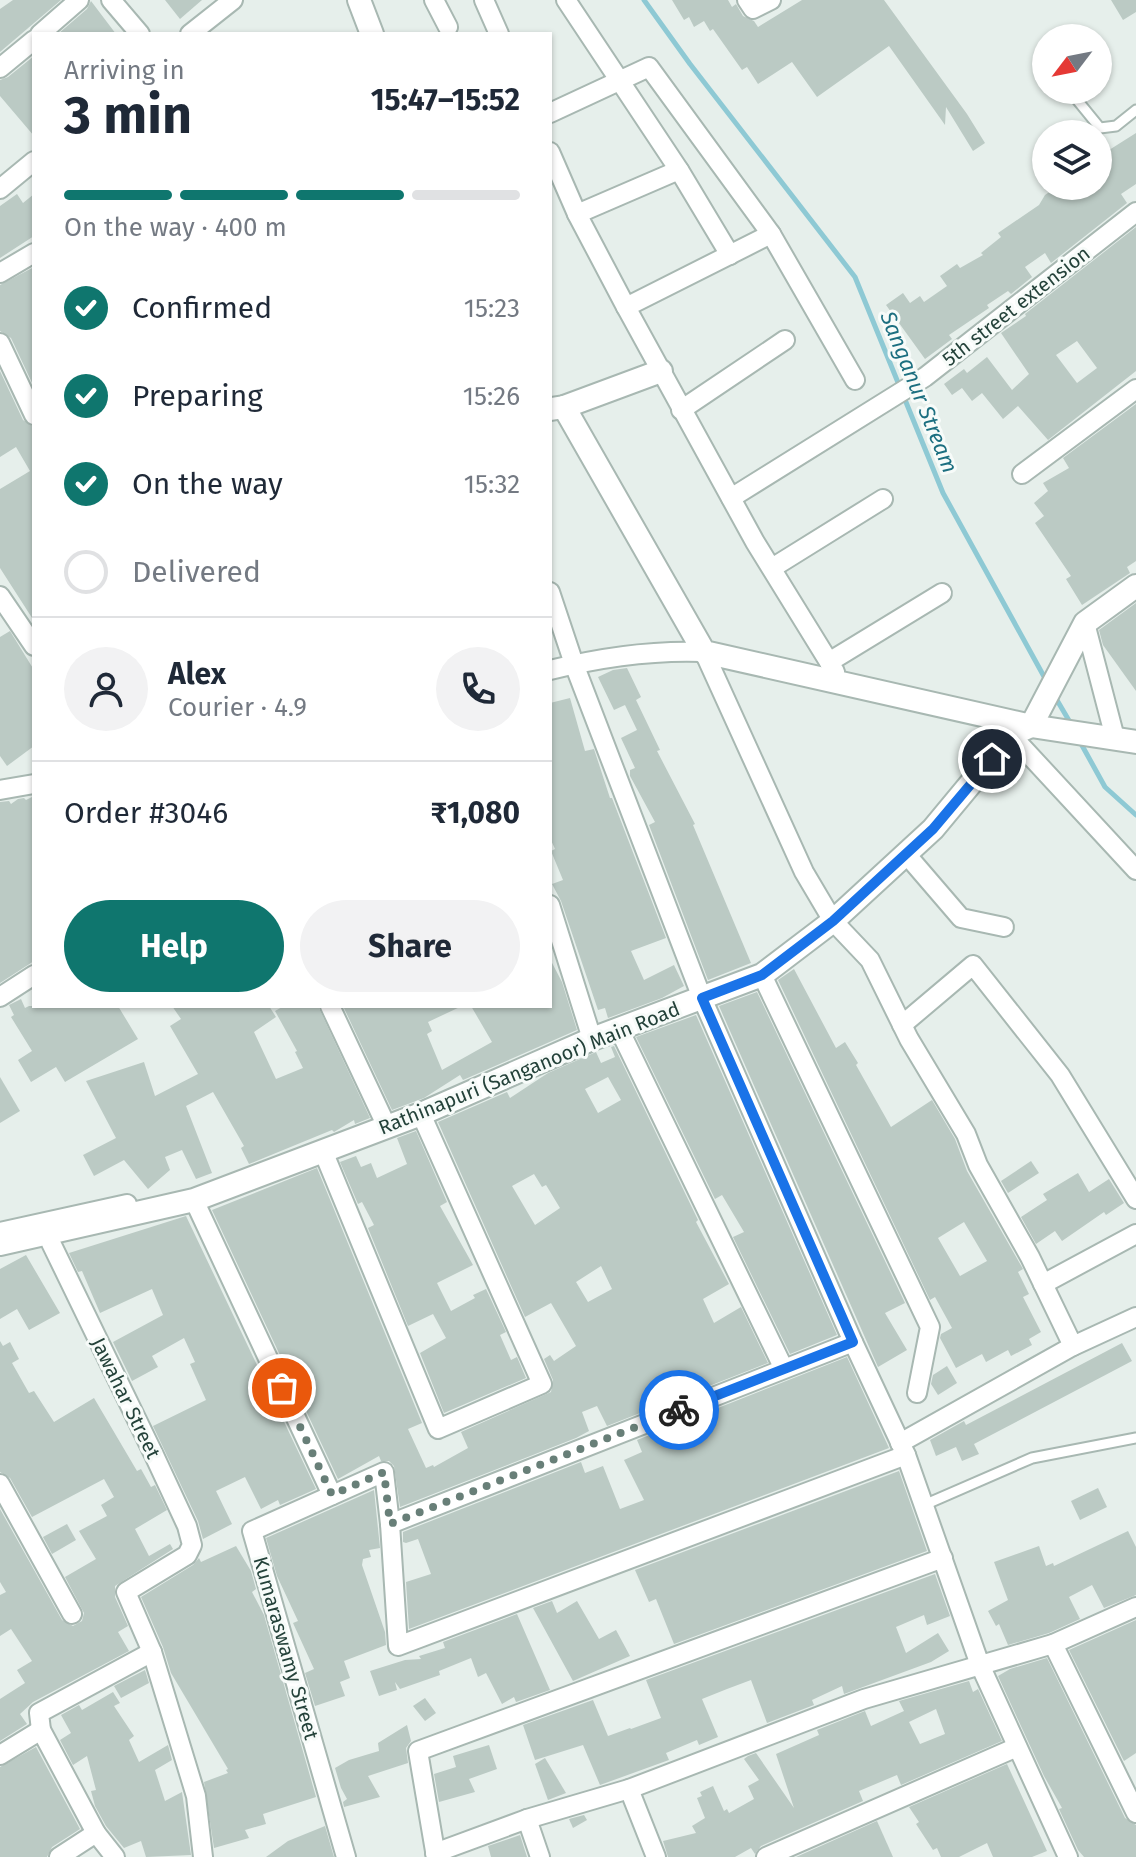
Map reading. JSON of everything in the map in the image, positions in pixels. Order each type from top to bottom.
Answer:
[{"type":"street","points":[[42,32],[79,0]]},
{"type":"street","points":[[111,0],[138,32]]},
{"type":"street","points":[[193,32],[233,0]]},
{"type":"street","points":[[359,0],[371,32]]},
{"type":"street","points":[[434,0],[448,27]]},
{"type":"street","points":[[566,0],[679,170],[730,255]]},
{"type":"street","points":[[747,0],[753,9],[771,0]]},
{"type":"street","points":[[487,1],[498,32]]},
{"type":"street","points":[[0,68],[32,42]]},
{"type":"street","points":[[552,112],[649,67],[771,234],[855,380]]},
{"type":"street","points":[[552,157],[577,214],[681,410],[841,683]]},
{"type":"street","points":[[0,189],[32,163]]},
{"type":"street","points":[[577,214],[679,170]]},
{"type":"street","name":"5th street extension","points":[[731,498],[921,380],[1136,212]]},
{"type":"street","points":[[626,307],[771,234]]},
{"type":"street","points":[[0,273],[32,254]]},
{"type":"street","points":[[681,410],[785,340]]},
{"type":"street","points":[[0,343],[32,411]]},
{"type":"street","points":[[661,371],[557,408],[704,652],[804,872],[833,921],[870,960],[902,1025],[966,1134],[978,1165],[1073,1346]]},
{"type":"street","points":[[1022,474],[1136,389]]},
{"type":"street","points":[[772,568],[883,499]]},
{"type":"street","name":"Rathinapuri (Sanganoor) Main Road","points":[[0,1244],[194,1200],[421,1114],[592,1039],[762,975],[833,921],[933,829],[1026,725],[1085,623],[1136,586]]},
{"type":"street","points":[[829,662],[942,593]]},
{"type":"street","points":[[0,596],[32,643]]},
{"type":"street","points":[[552,598],[574,664],[702,998],[903,1449],[980,1665],[1066,1853],[1046,1857]]},
{"type":"street","points":[[552,670],[680,651],[704,652],[1026,725],[1119,739],[1085,623]]},
{"type":"street","points":[[1026,725],[1136,870]]},
{"type":"street","points":[[2,786],[32,784]]},
{"type":"street","points":[[906,854],[961,918],[1004,927]]},
{"type":"street","points":[[552,917],[592,1039]]},
{"type":"street","points":[[902,1025],[973,965],[1060,1075],[1136,1199]]},
{"type":"street","points":[[762,975],[930,1327],[917,1393]]},
{"type":"street","points":[[0,997],[32,976]]},
{"type":"street","points":[[333,1008],[387,1127]]},
{"type":"street","points":[[619,1029],[783,1367]]},
{"type":"street","points":[[323,1151],[438,1429],[542,1384],[421,1114]]},
{"type":"street","points":[[0,1232],[173,1194],[182,1193],[194,1200],[332,1495]]},
{"type":"street","points":[[0,1254],[180,1214],[194,1200]]},
{"type":"street","points":[[1043,1284],[1136,1234]]},
{"type":"street","name":"Jawahar Street","points":[[51,1243],[187,1526],[192,1545],[187,1555],[126,1592],[152,1652]]},
{"type":"street","points":[[853,1342],[390,1524],[398,1646],[903,1449],[1073,1346],[1136,1317]]},
{"type":"street","name":"Kumaraswamy Street","points":[[346,1857],[252,1531],[384,1472],[390,1524]]},
{"type":"street","points":[[0,1484],[72,1614]]},
{"type":"street","points":[[943,1558],[418,1751],[435,1855],[527,1819],[629,1789],[864,1699],[1053,1644],[1136,1607]]},
{"type":"street","points":[[1053,1644],[1136,1813]]},
{"type":"street","points":[[115,1857],[96,1833],[41,1730],[39,1713],[152,1652],[196,1796],[203,1857]]},
{"type":"street","points":[[0,1755],[41,1730]]},
{"type":"street","points":[[766,1857],[1017,1747]]},
{"type":"street","points":[[629,1789],[656,1857]]},
{"type":"street","points":[[527,1819],[540,1857]]},
{"type":"street","points":[[59,1857],[96,1833]]},
{"type":"lane","points":[[1078,104],[1100,128],[1116,126],[1136,110]]},
{"type":"lane","points":[[924,1505],[1032,1458],[1136,1438]]},
{"type":"building","points":[[13,0],[61,0],[0,52],[0,9]]},
{"type":"building","points":[[165,0],[202,0],[180,19]]},
{"type":"building","points":[[672,0],[728,0],[732,7],[736,4],[743,16],[754,21],[758,27],[802,0],[884,0],[985,143],[973,151],[946,107],[945,125],[889,46],[817,97],[792,62],[758,84],[747,67],[742,70],[713,29],[710,31],[704,21],[694,27],[689,17],[684,20]]},
{"type":"building","points":[[1111,0],[1136,0],[1136,12],[1123,20]]},
{"type":"building","points":[[91,1],[114,32],[60,32],[87,9]]},
{"type":"building","points":[[32,58],[32,134],[0,96],[0,80]]},
{"type":"building","points":[[1136,133],[1136,184],[1121,194],[1127,203],[1051,263],[1045,253],[1025,267],[1032,277],[1011,294],[1008,291],[987,305],[989,308],[949,335],[952,339],[925,359],[886,305],[903,293],[910,303],[920,296],[924,302],[947,286],[940,276],[957,264],[960,268],[983,255],[981,253],[1001,237],[998,233],[1042,200],[1112,200],[1112,148]]},
{"type":"building","points":[[17,194],[23,203],[32,196],[32,237],[0,258],[0,206]]},
{"type":"building","points":[[1136,227],[1136,371],[1048,440],[1018,406],[1003,419],[982,393],[972,401],[962,388],[952,395],[944,384],[964,369],[967,373],[987,357],[1012,390],[1029,374],[1001,333]],"holes":[[[1077,341],[1097,368],[1077,383],[1056,355]]]},
{"type":"building","points":[[32,268],[32,383],[11,338],[0,331],[0,285]]},
{"type":"building","points":[[0,371],[23,420],[32,426],[32,618],[0,568],[0,489],[30,471],[16,447],[0,457]]},
{"type":"building","points":[[1136,404],[1136,561],[1127,567],[1130,573],[1082,605],[1066,579],[1071,576],[1035,523],[1044,516],[1034,503],[1048,491],[1043,483],[1069,468],[1063,458]]},
{"type":"building","points":[[1136,603],[1136,691],[1103,645],[1099,630]]},
{"type":"building","points":[[10,631],[32,667],[32,747],[7,766],[0,756],[0,637]]},
{"type":"building","points":[[627,668],[641,697],[636,700],[660,750],[657,751],[695,824],[751,963],[708,980],[649,825],[655,822],[630,776],[630,770],[635,768],[621,738],[637,730],[625,705],[614,710],[598,677]]},
{"type":"building","points":[[570,698],[585,751],[594,749],[610,798],[666,938],[631,951],[644,980],[674,965],[684,986],[662,998],[608,1018],[605,1008],[598,1010],[561,901],[552,884],[563,880],[552,853],[555,849],[552,842],[552,702]]},
{"type":"building","points":[[32,797],[32,962],[0,983],[0,802],[9,801],[11,804],[18,799]]},
{"type":"building","points":[[552,963],[562,982],[577,1030],[463,1080],[460,1075],[424,1098],[392,1110],[344,1008],[458,1008],[428,1022],[432,1031],[427,1034],[442,1070],[492,1042],[472,1008],[552,1008]]},
{"type":"building","points":[[794,969],[836,1048],[845,1042],[891,1127],[932,1100],[955,1139],[967,1171],[1023,1269],[1018,1272],[1029,1294],[1023,1297],[1041,1332],[1029,1339],[1032,1345],[1011,1356],[1008,1350],[986,1362],[982,1354],[956,1368],[940,1338],[941,1334],[952,1328],[935,1297],[930,1300],[778,980]],"holes":[[[964,1222],[987,1261],[960,1276],[938,1238]]]},
{"type":"building","points":[[757,992],[905,1303],[885,1313],[907,1350],[878,1367],[719,1006]]},
{"type":"building","points":[[21,999],[25,1008],[119,1008],[138,1039],[65,1082],[56,1067],[31,1082],[18,1060],[32,1051],[11,1017],[14,1015],[9,1005]]},
{"type":"building","points":[[173,1008],[270,1008],[276,1017],[254,1032],[276,1079],[303,1068],[275,1011],[280,1008],[319,1008],[370,1118],[355,1124],[354,1120],[334,1132],[332,1130],[249,1164],[241,1148],[244,1146],[213,1092],[186,1106],[212,1173],[196,1179],[182,1150],[165,1157],[170,1170],[148,1189],[124,1160],[94,1176],[83,1155],[116,1138],[86,1081],[144,1062],[155,1096],[198,1074],[170,1026],[181,1019]]},
{"type":"building","points":[[696,1015],[837,1335],[790,1354],[733,1237],[744,1232],[722,1195],[715,1199],[636,1037]]},
{"type":"building","points":[[614,1046],[698,1220],[696,1222],[729,1284],[703,1299],[714,1323],[741,1307],[768,1363],[607,1426],[597,1406],[582,1412],[589,1431],[576,1438],[400,1507],[394,1466],[389,1461],[381,1461],[379,1456],[338,1479],[212,1210],[317,1168],[422,1423],[408,1429],[426,1468],[434,1467],[468,1448],[461,1432],[551,1392],[553,1380],[544,1359],[550,1355],[554,1361],[576,1346],[551,1303],[525,1317],[438,1122],[507,1092],[510,1098],[548,1073],[596,1052],[601,1063],[615,1057],[611,1047]],"holes":[[[608,1077],[621,1100],[598,1113],[585,1089]],[[534,1174],[542,1187],[546,1185],[560,1208],[535,1225],[512,1186]],[[601,1266],[612,1289],[588,1302],[576,1282]]]},
{"type":"building","points":[[0,1077],[20,1111],[0,1123]]},
{"type":"building","points":[[416,1131],[447,1202],[440,1206],[473,1265],[437,1283],[451,1311],[486,1289],[506,1332],[500,1335],[511,1360],[517,1357],[526,1378],[444,1413],[420,1353],[446,1338],[433,1314],[408,1326],[368,1228],[374,1225],[362,1202],[358,1204],[340,1162],[356,1156],[361,1167],[371,1163],[377,1178],[407,1164],[397,1138]]},
{"type":"building","points":[[1031,1161],[1039,1173],[1008,1193],[1001,1181]]},
{"type":"building","points":[[1078,1173],[1089,1192],[1109,1179],[1124,1203],[1106,1215],[1104,1212],[1062,1241],[1055,1231],[1036,1244],[1021,1217],[1047,1200],[1043,1194]]},
{"type":"building","points":[[186,1216],[316,1489],[280,1505],[278,1500],[261,1509],[245,1477],[216,1491],[232,1524],[203,1539],[198,1521],[153,1426],[206,1400],[190,1364],[195,1362],[184,1338],[152,1356],[158,1367],[132,1381],[113,1342],[163,1315],[152,1289],[100,1313],[82,1271],[78,1272],[69,1253]]},
{"type":"building","points":[[26,1255],[60,1313],[29,1330],[17,1309],[0,1319],[0,1269]]},
{"type":"building","points":[[0,1341],[3,1346],[10,1342],[19,1359],[12,1363],[29,1393],[34,1391],[54,1422],[94,1398],[137,1471],[141,1469],[151,1487],[155,1485],[167,1510],[135,1529],[149,1556],[170,1544],[173,1549],[115,1586],[115,1597],[128,1626],[118,1632],[129,1651],[33,1702],[20,1714],[27,1724],[0,1741],[0,1699],[25,1683],[17,1670],[32,1661],[11,1629],[0,1636],[0,1595],[6,1592],[0,1582],[0,1509],[62,1620],[73,1626],[82,1621],[84,1613],[65,1577],[96,1559],[79,1531],[107,1516],[101,1505],[114,1497],[104,1479],[32,1517],[10,1478],[0,1472]]},
{"type":"building","points":[[1122,1343],[1132,1361],[974,1444],[979,1454],[962,1461],[956,1447],[936,1456],[930,1440],[964,1421],[966,1425]]},
{"type":"building","points":[[847,1357],[889,1448],[409,1629],[406,1582],[431,1574],[418,1539],[403,1542],[403,1532],[581,1462],[585,1473],[603,1466],[620,1509],[644,1500],[624,1460],[642,1452],[637,1440]]},
{"type":"building","points":[[947,1366],[957,1383],[938,1395],[931,1384],[933,1375]]},
{"type":"building","points":[[899,1471],[927,1551],[674,1644],[656,1599],[649,1602],[635,1570]]},
{"type":"building","points":[[1098,1488],[1107,1507],[1080,1520],[1071,1501]]},
{"type":"building","points":[[374,1490],[380,1548],[369,1550],[371,1557],[363,1559],[362,1565],[385,1632],[386,1645],[344,1661],[350,1678],[340,1682],[345,1696],[315,1706],[305,1673],[314,1669],[293,1623],[298,1621],[277,1576],[266,1538]]},
{"type":"building","points":[[67,1524],[76,1540],[52,1554],[43,1537]]},
{"type":"building","points":[[1128,1531],[1136,1547],[1136,1595],[1104,1608],[1092,1585],[1069,1597],[1080,1619],[1049,1633],[1008,1645],[999,1624],[996,1626],[988,1611],[1008,1600],[994,1562],[1039,1546],[1046,1566],[1053,1563],[1054,1566]]},
{"type":"building","points":[[236,1546],[251,1571],[256,1589],[252,1592],[264,1615],[316,1797],[263,1814],[266,1824],[245,1830],[249,1838],[214,1848],[204,1782],[228,1773],[228,1769],[171,1673],[141,1597],[193,1565],[199,1558],[201,1562]]},
{"type":"building","points":[[935,1574],[950,1616],[927,1625],[924,1615],[896,1627],[906,1653],[938,1633],[949,1651],[931,1662],[844,1694],[842,1686],[812,1700],[814,1705],[767,1723],[751,1680],[702,1699],[718,1737],[699,1745],[697,1740],[666,1753],[669,1760],[600,1785],[583,1745],[535,1760],[523,1725],[593,1700],[608,1736],[631,1729],[661,1718],[646,1680]]},
{"type":"building","points":[[552,1601],[557,1613],[577,1601],[599,1639],[616,1630],[630,1656],[573,1681],[533,1608]]},
{"type":"building","points":[[517,1614],[550,1690],[516,1702],[514,1697],[502,1704],[486,1673],[478,1677],[471,1658],[439,1671],[440,1675],[400,1689],[395,1682],[397,1690],[379,1696],[370,1671],[405,1660],[421,1659],[419,1656],[445,1648],[443,1642]]},
{"type":"building","points":[[1136,1620],[1136,1753],[1124,1761],[1069,1650]]},
{"type":"building","points":[[1047,1658],[1125,1818],[1136,1825],[1136,1857],[1084,1857],[1078,1850],[1059,1809],[1062,1808],[998,1676],[1010,1669]]},
{"type":"building","points":[[145,1670],[149,1683],[121,1698],[114,1686]]},
{"type":"building","points":[[969,1681],[973,1692],[978,1689],[1002,1741],[901,1785],[897,1775],[859,1791],[863,1801],[761,1846],[755,1854],[751,1848],[735,1857],[668,1857],[663,1841],[696,1833],[692,1826],[705,1818],[697,1798],[702,1796],[700,1792],[713,1786],[724,1811],[727,1809],[729,1813],[754,1799],[748,1786],[759,1780],[744,1759],[748,1756],[756,1753],[794,1808],[776,1754],[819,1735],[817,1730],[865,1711],[871,1726],[904,1711],[899,1701]],"holes":[[[936,1709],[945,1734],[920,1744],[909,1722]]]},
{"type":"building","points":[[113,1692],[120,1703],[114,1706],[134,1736],[129,1740],[139,1762],[168,1745],[172,1760],[155,1770],[165,1801],[182,1792],[191,1855],[146,1857],[141,1841],[124,1848],[95,1806],[91,1791],[96,1790],[87,1756],[73,1765],[60,1740],[71,1733],[61,1715],[79,1705],[82,1710]]},
{"type":"building","points":[[425,1698],[436,1713],[425,1721],[413,1706]]},
{"type":"building","points":[[407,1725],[411,1741],[406,1748],[408,1763],[368,1776],[380,1797],[344,1807],[343,1802],[347,1799],[335,1768],[349,1760],[379,1751],[378,1743]]},
{"type":"building","points":[[489,1745],[497,1769],[469,1779],[475,1792],[439,1802],[434,1774],[456,1767],[453,1756]]},
{"type":"building","points":[[36,1747],[80,1829],[52,1847],[47,1857],[0,1857],[0,1767]]},
{"type":"building","points":[[545,1758],[566,1793],[548,1800],[535,1764]]},
{"type":"building","points":[[1007,1764],[1047,1851],[1032,1857],[993,1857],[987,1843],[959,1857],[941,1857],[916,1824],[919,1822],[909,1807]]},
{"type":"building","points":[[584,1815],[587,1820],[573,1828],[569,1819]]},
{"type":"building","points":[[877,1821],[893,1857],[796,1857]]},
{"type":"building","points":[[325,1826],[334,1857],[266,1857],[288,1841]]},
{"type":"building","points":[[520,1835],[527,1857],[491,1857],[488,1846]]},
{"type":"waterway","name":"Sanganur Stream","points":[[644,0],[855,277],[943,493],[1047,682]]},
{"type":"waterway","name":"Sanganur Stream","points":[[1054,695],[1071,724]]},
{"type":"waterway","name":"Sanganur Stream","points":[[1079,740],[1105,787],[1136,815]]},
{"type":"way so far","points":[[282,1388],[332,1495],[384,1472],[390,1524],[679,1410]]},
{"type":"route","points":[[679,1410],[853,1342],[702,998],[762,975],[833,921],[933,829],[992,759]]}]
